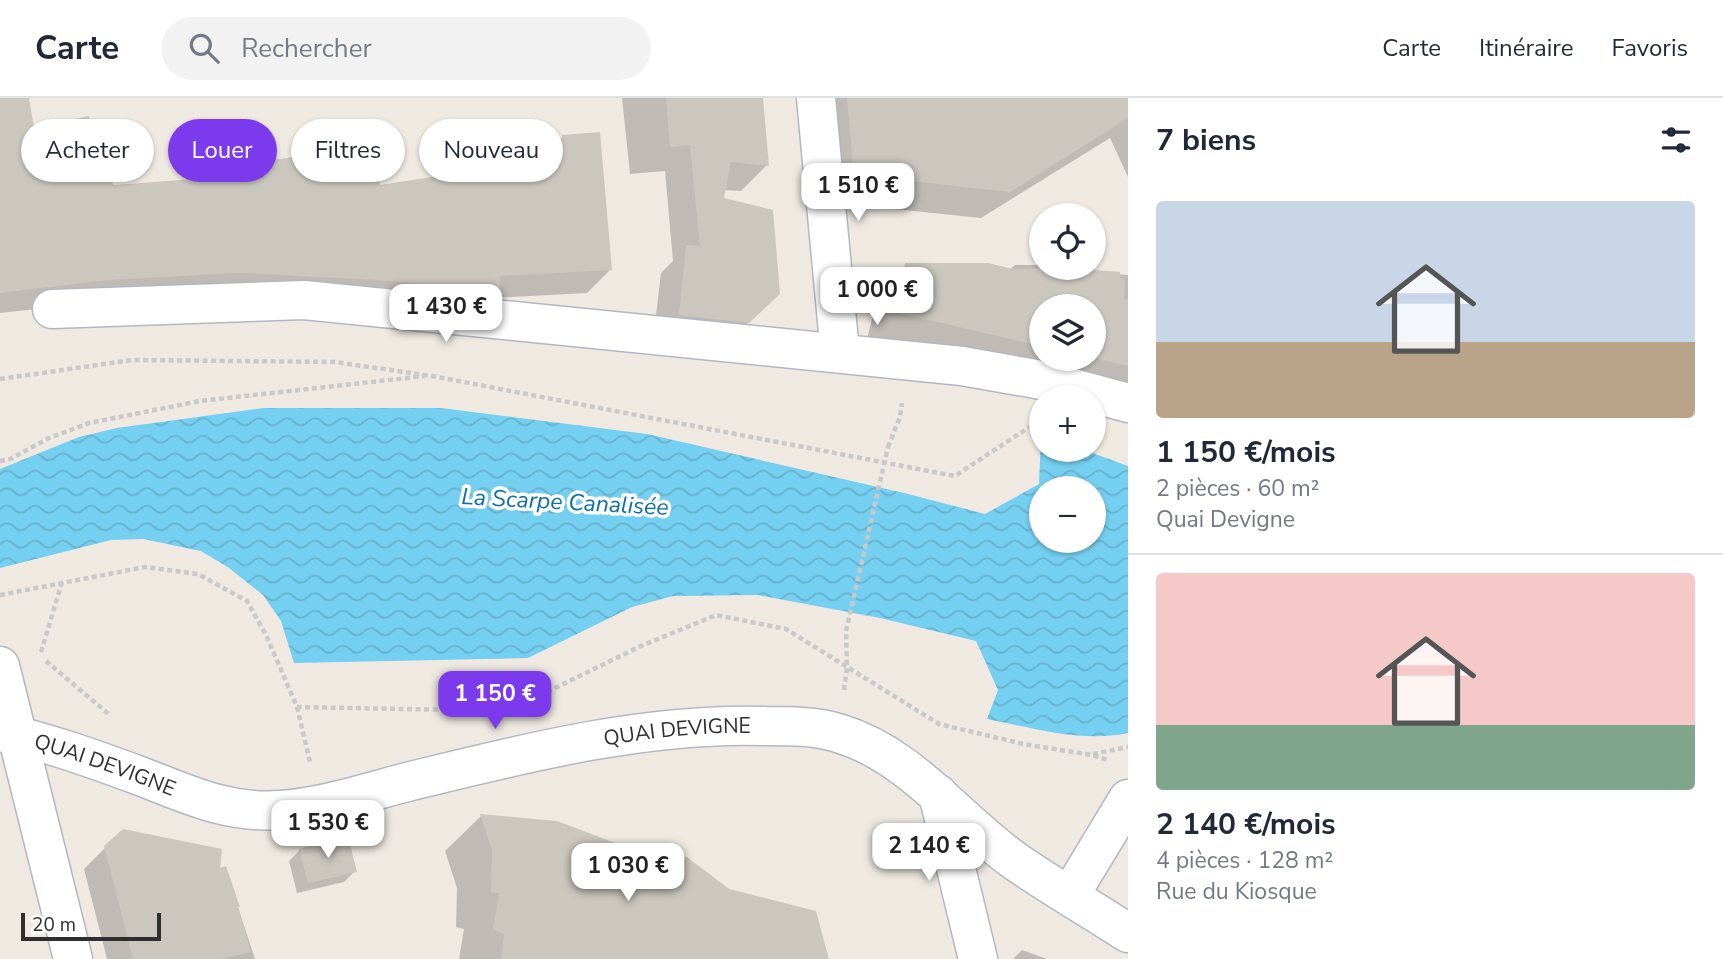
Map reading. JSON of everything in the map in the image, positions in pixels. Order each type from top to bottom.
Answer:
[{"type":"street","points":[[816,98],[840,353]]},
{"type":"street","points":[[52,309],[304,300],[840,353],[1008,373],[1128,403]]},
{"type":"street","points":[[0,666],[9,734],[74,959]]},
{"type":"street","name":"QUAI DEVIGNE","points":[[9,734],[109,765],[208,803],[244,810],[281,810],[320,804],[454,770],[587,742],[662,731],[739,725],[786,726],[838,733],[872,747],[938,794],[1015,860],[1128,933]]},
{"type":"street","points":[[938,794],[978,959]]},
{"type":"street","points":[[1070,895],[1128,799]]},
{"type":"path","points":[[0,379],[132,360],[335,362],[432,376],[955,476],[1029,427]]},
{"type":"path","points":[[0,461],[48,438],[101,420],[200,401],[432,376]]},
{"type":"path","points":[[847,668],[846,632],[888,447],[900,417]]},
{"type":"path","points":[[0,594],[145,567],[198,575],[247,601],[266,635],[297,707],[320,804]]},
{"type":"path","points":[[62,582],[39,655],[118,722],[109,765]]},
{"type":"path","points":[[297,707],[508,710],[641,646],[716,615],[786,629],[939,724],[1023,744],[1092,755],[1128,747]]},
{"type":"water","name":"La Scarpe Canalisée","points":[[263,408],[441,408],[647,434],[985,514],[1029,490],[1029,553],[1106,553],[1106,476],[1039,476],[1040,462],[1106,462],[1106,458],[1128,466],[1128,733],[1110,736],[1075,735],[987,719],[998,690],[976,641],[880,618],[758,595],[673,596],[632,607],[528,658],[294,663],[281,621],[263,595],[229,568],[201,551],[143,539],[111,540],[0,568],[0,469],[79,437],[117,428]]},
{"type":"building","points":[[0,98],[29,98],[32,119],[21,119],[21,182],[111,182],[114,185],[168,181],[277,182],[277,159],[291,157],[291,182],[380,182],[380,185],[419,179],[419,182],[563,182],[563,135],[600,132],[612,270],[500,276],[501,291],[377,280],[239,273],[108,280],[0,293]]},
{"type":"building","points":[[666,98],[763,98],[769,166],[731,162],[724,198],[773,210],[780,294],[749,323],[679,315],[686,245],[700,246],[690,145],[670,147]]},
{"type":"building","points":[[847,98],[1128,98],[1128,118],[1010,192],[854,175]]},
{"type":"building","points":[[905,263],[988,263],[1013,269],[1029,269],[1029,280],[1106,280],[1106,271],[1120,272],[1120,278],[1125,279],[1124,299],[1128,300],[1128,366],[1106,361],[1106,294],[1029,294],[1029,343],[894,312]]},
{"type":"building","points":[[480,814],[557,821],[642,853],[687,857],[729,889],[816,911],[829,959],[501,959],[504,934],[493,930],[499,893],[491,892],[492,851]]},
{"type":"building","points":[[123,829],[222,849],[220,868],[226,866],[251,952],[221,959],[133,959],[104,846]]},
{"type":"building","points":[[348,836],[357,872],[308,883],[299,849]]}]
